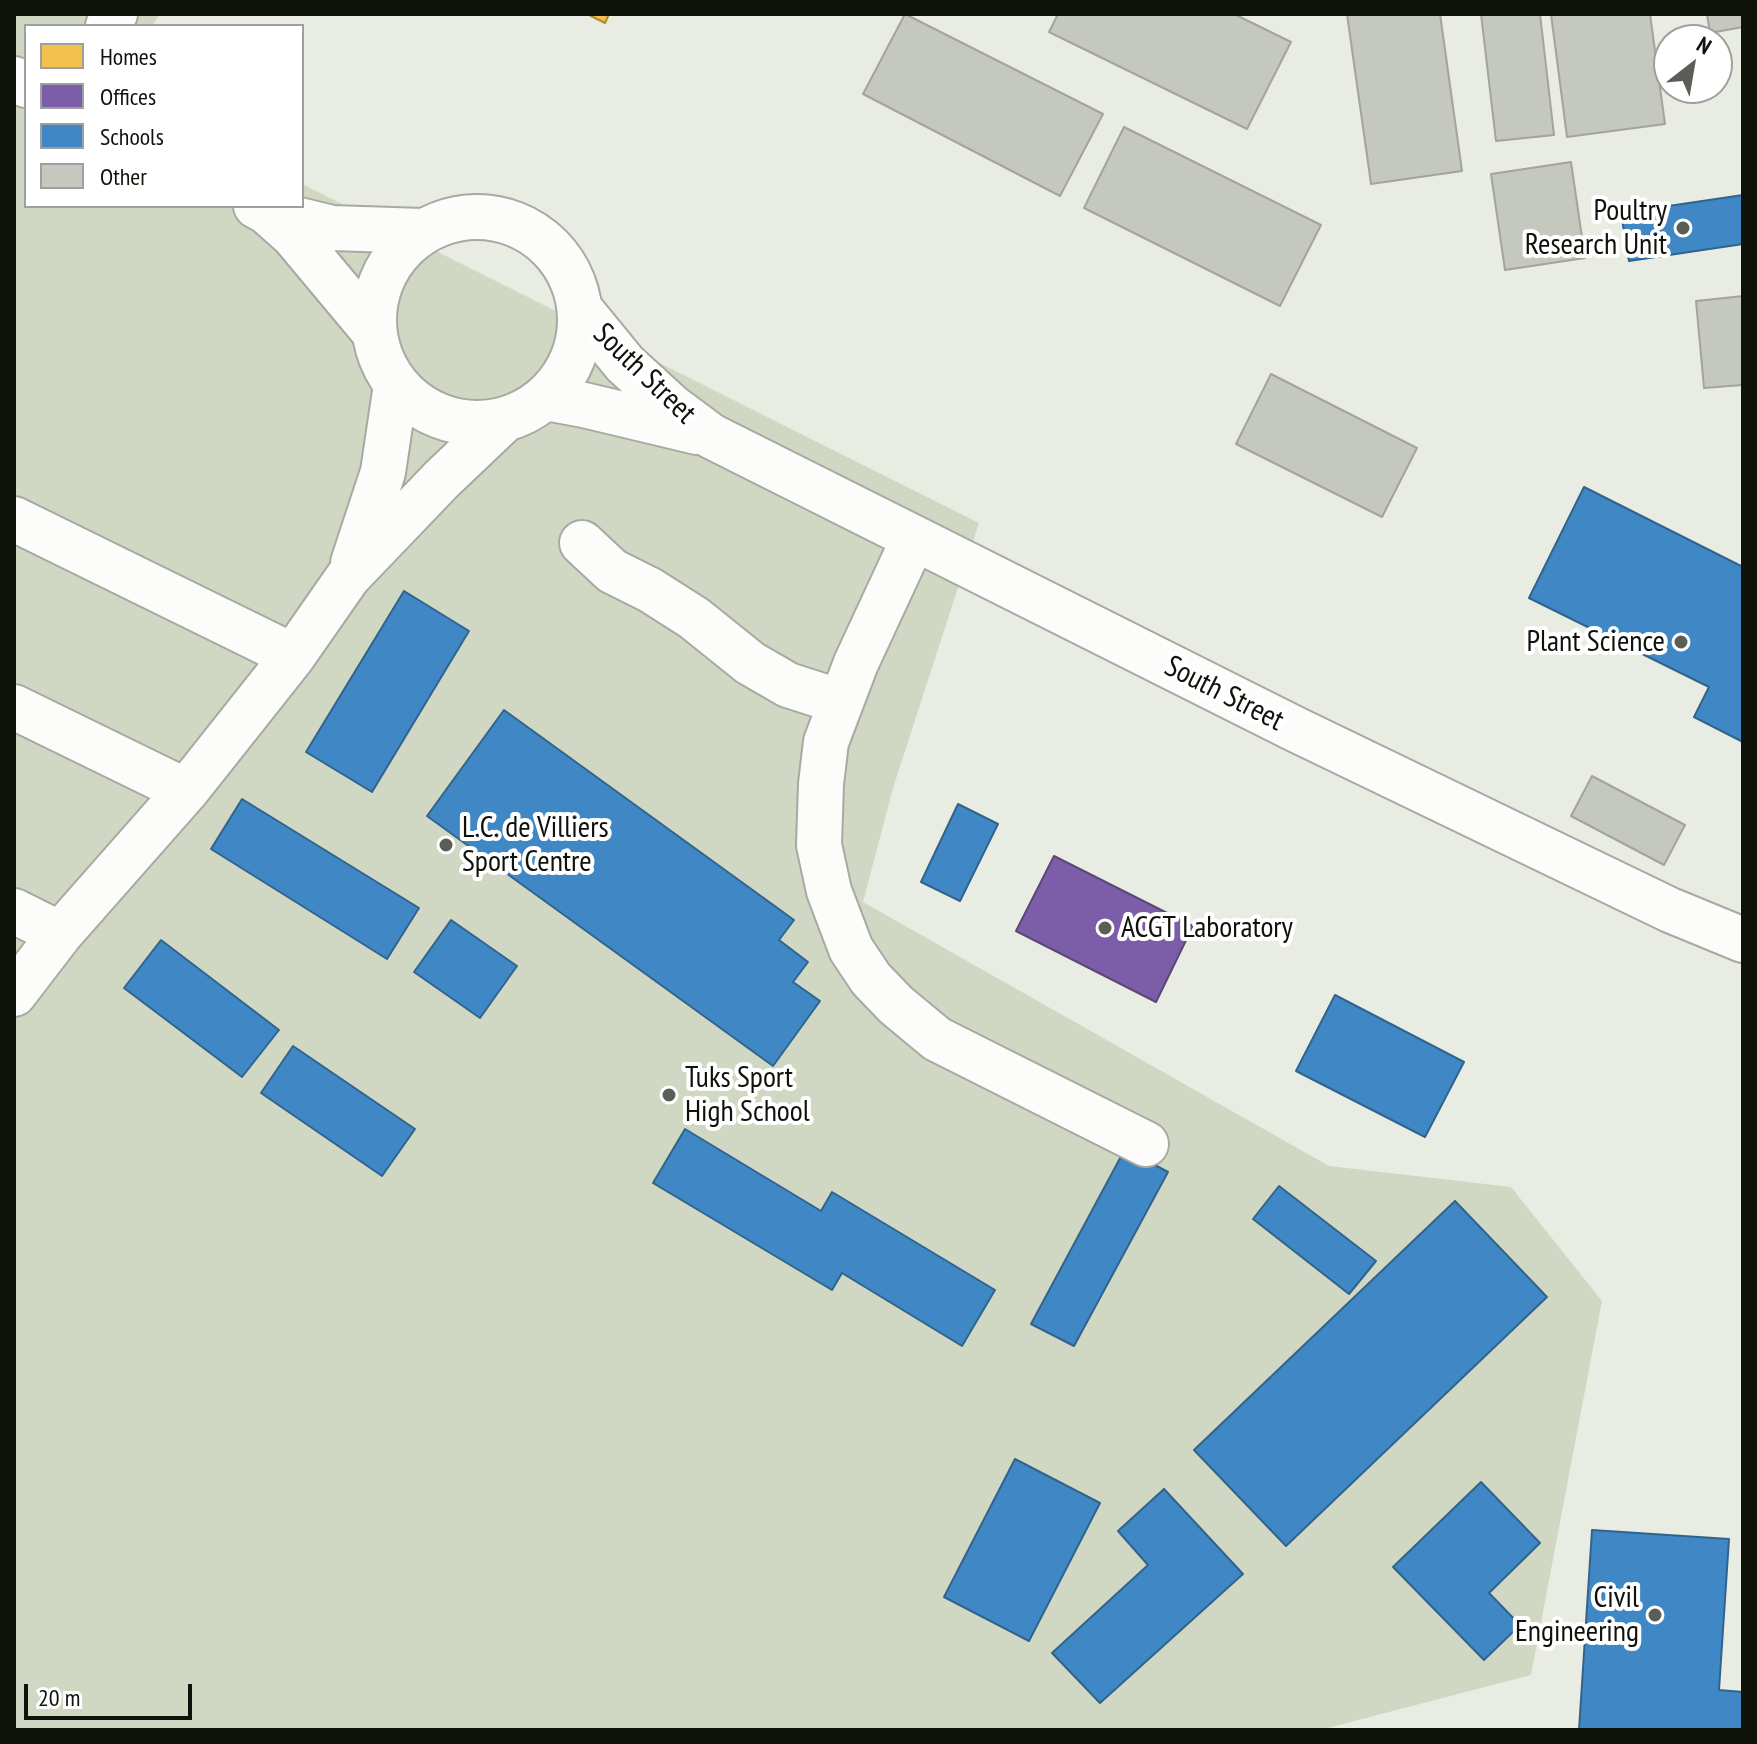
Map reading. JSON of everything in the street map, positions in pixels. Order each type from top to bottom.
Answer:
[{"type":"street","points":[[262,209],[332,228],[423,231]]},
{"type":"street","points":[[262,209],[293,235],[374,332]]},
{"type":"street","points":[[480,217],[509,222],[536,235],[557,254],[573,280],[580,309],[580,333],[573,358],[562,379],[546,398],[526,412],[503,421],[473,424],[444,418],[419,405],[396,385],[382,360],[374,332],[375,303],[384,274],[400,250],[423,231],[450,220],[480,217]]},
{"type":"street","name":"South Street","points":[[580,309],[625,364],[672,407],[711,436],[1295,729],[1670,910],[1743,940]]},
{"type":"street","points":[[348,577],[383,472],[396,385]]},
{"type":"street","name":"South Street","points":[[546,398],[711,436]]},
{"type":"street","points":[[14,994],[60,934],[186,791],[293,656],[348,577],[503,421]]},
{"type":"street","points":[[14,519],[293,656]]},
{"type":"street","points":[[914,538],[856,663],[826,742],[819,845],[829,891],[851,949],[871,979],[896,1005],[937,1039],[1146,1144]]},
{"type":"street","points":[[582,543],[612,571],[650,590],[694,618],[750,663],[788,685],[841,702]]},
{"type":"street","points":[[14,707],[186,791]]},
{"type":"street","points":[[14,911],[60,934]]},
{"type":"green space","name":"L.C. de Villiers Sport Centre","points":[[14,14],[160,14],[153,24],[24,24],[24,208],[304,208],[304,185],[979,523],[893,788],[863,902],[1329,1166],[1511,1187],[1602,1301],[1531,1675],[1320,1730],[14,1730]]},
{"type":"building: Homes","points":[[587,14],[609,14],[605,23]]},
{"type":"building: Offices","name":"ACGT Laboratory","points":[[1054,856],[1193,926],[1156,1002],[1016,931]]},
{"type":"building: Schools","name":"Poultry Research Unit","points":[[1743,195],[1743,244],[1629,261],[1621,213]]},
{"type":"building: Schools","name":"Plant Science","points":[[1584,487],[1743,567],[1743,742],[1694,717],[1709,687],[1529,598]]},
{"type":"building: Schools","points":[[404,591],[469,631],[372,792],[306,752]]},
{"type":"building: Schools","points":[[504,710],[794,920],[779,940],[808,962],[793,982],[820,1001],[773,1066],[427,816]]},
{"type":"building: Schools","points":[[242,799],[419,908],[387,959],[211,849]]},
{"type":"building: Schools","points":[[958,804],[998,824],[960,901],[921,882]]},
{"type":"building: Schools","points":[[451,920],[517,966],[480,1018],[414,972]]},
{"type":"building: Schools","points":[[161,940],[279,1030],[242,1077],[124,988]]},
{"type":"building: Schools","points":[[1335,995],[1464,1062],[1425,1137],[1296,1071]]},
{"type":"building: Schools","points":[[293,1046],[415,1129],[382,1176],[261,1093]]},
{"type":"building: Schools","points":[[685,1129],[821,1211],[832,1192],[995,1290],[962,1346],[842,1273],[832,1290],[653,1183]]},
{"type":"building: Schools","points":[[1125,1149],[1168,1172],[1074,1346],[1031,1324]]},
{"type":"building: Schools","points":[[1279,1186],[1376,1261],[1349,1294],[1253,1219]]},
{"type":"building: Schools","points":[[1455,1201],[1547,1297],[1286,1546],[1194,1450]]},
{"type":"building: Schools","points":[[1015,1459],[1100,1503],[1029,1641],[944,1597]]},
{"type":"building: Schools","points":[[1481,1482],[1540,1543],[1489,1593],[1520,1625],[1484,1660],[1393,1567]]},
{"type":"building: Schools","points":[[1164,1489],[1243,1574],[1100,1703],[1052,1653],[1148,1565],[1118,1531]]},
{"type":"building: Schools","name":"Civil Engineering","points":[[1592,1530],[1729,1539],[1719,1690],[1743,1692],[1743,1730],[1579,1730]]},
{"type":"building: Other","points":[[905,14],[1103,114],[1060,196],[863,94]]},
{"type":"building: Other","points":[[1058,14],[1234,14],[1291,42],[1247,129],[1049,32]]},
{"type":"building: Other","points":[[1347,14],[1440,14],[1462,171],[1371,184]]},
{"type":"building: Other","points":[[1481,14],[1540,14],[1554,135],[1496,141]]},
{"type":"building: Other","points":[[1551,14],[1650,14],[1653,104],[1662,104],[1665,124],[1567,137]]},
{"type":"building: Other","points":[[1707,14],[1743,14],[1743,27],[1733,29],[1733,24],[1709,24]]},
{"type":"building: Other","points":[[1124,127],[1321,225],[1280,306],[1084,208]]},
{"type":"building: Other","points":[[1571,162],[1585,258],[1505,270],[1491,174]]},
{"type":"building: Other","points":[[1743,296],[1743,385],[1704,388],[1696,301]]},
{"type":"building: Other","points":[[1271,374],[1417,448],[1382,517],[1236,444]]},
{"type":"building: Other","points":[[1592,776],[1685,825],[1664,865],[1571,816]]},
{"type":"place","name":"Poultry Research Unit","points":[[1683,228]]},
{"type":"place","name":"Plant Science","points":[[1681,642]]},
{"type":"place","name":"L.C. de Villiers Sport Centre","points":[[446,845]]},
{"type":"place","name":"ACGT Laboratory","points":[[1105,928]]},
{"type":"place","name":"Tuks Sport High School","points":[[669,1095]]},
{"type":"place","name":"Civil Engineering","points":[[1655,1615]]}]
